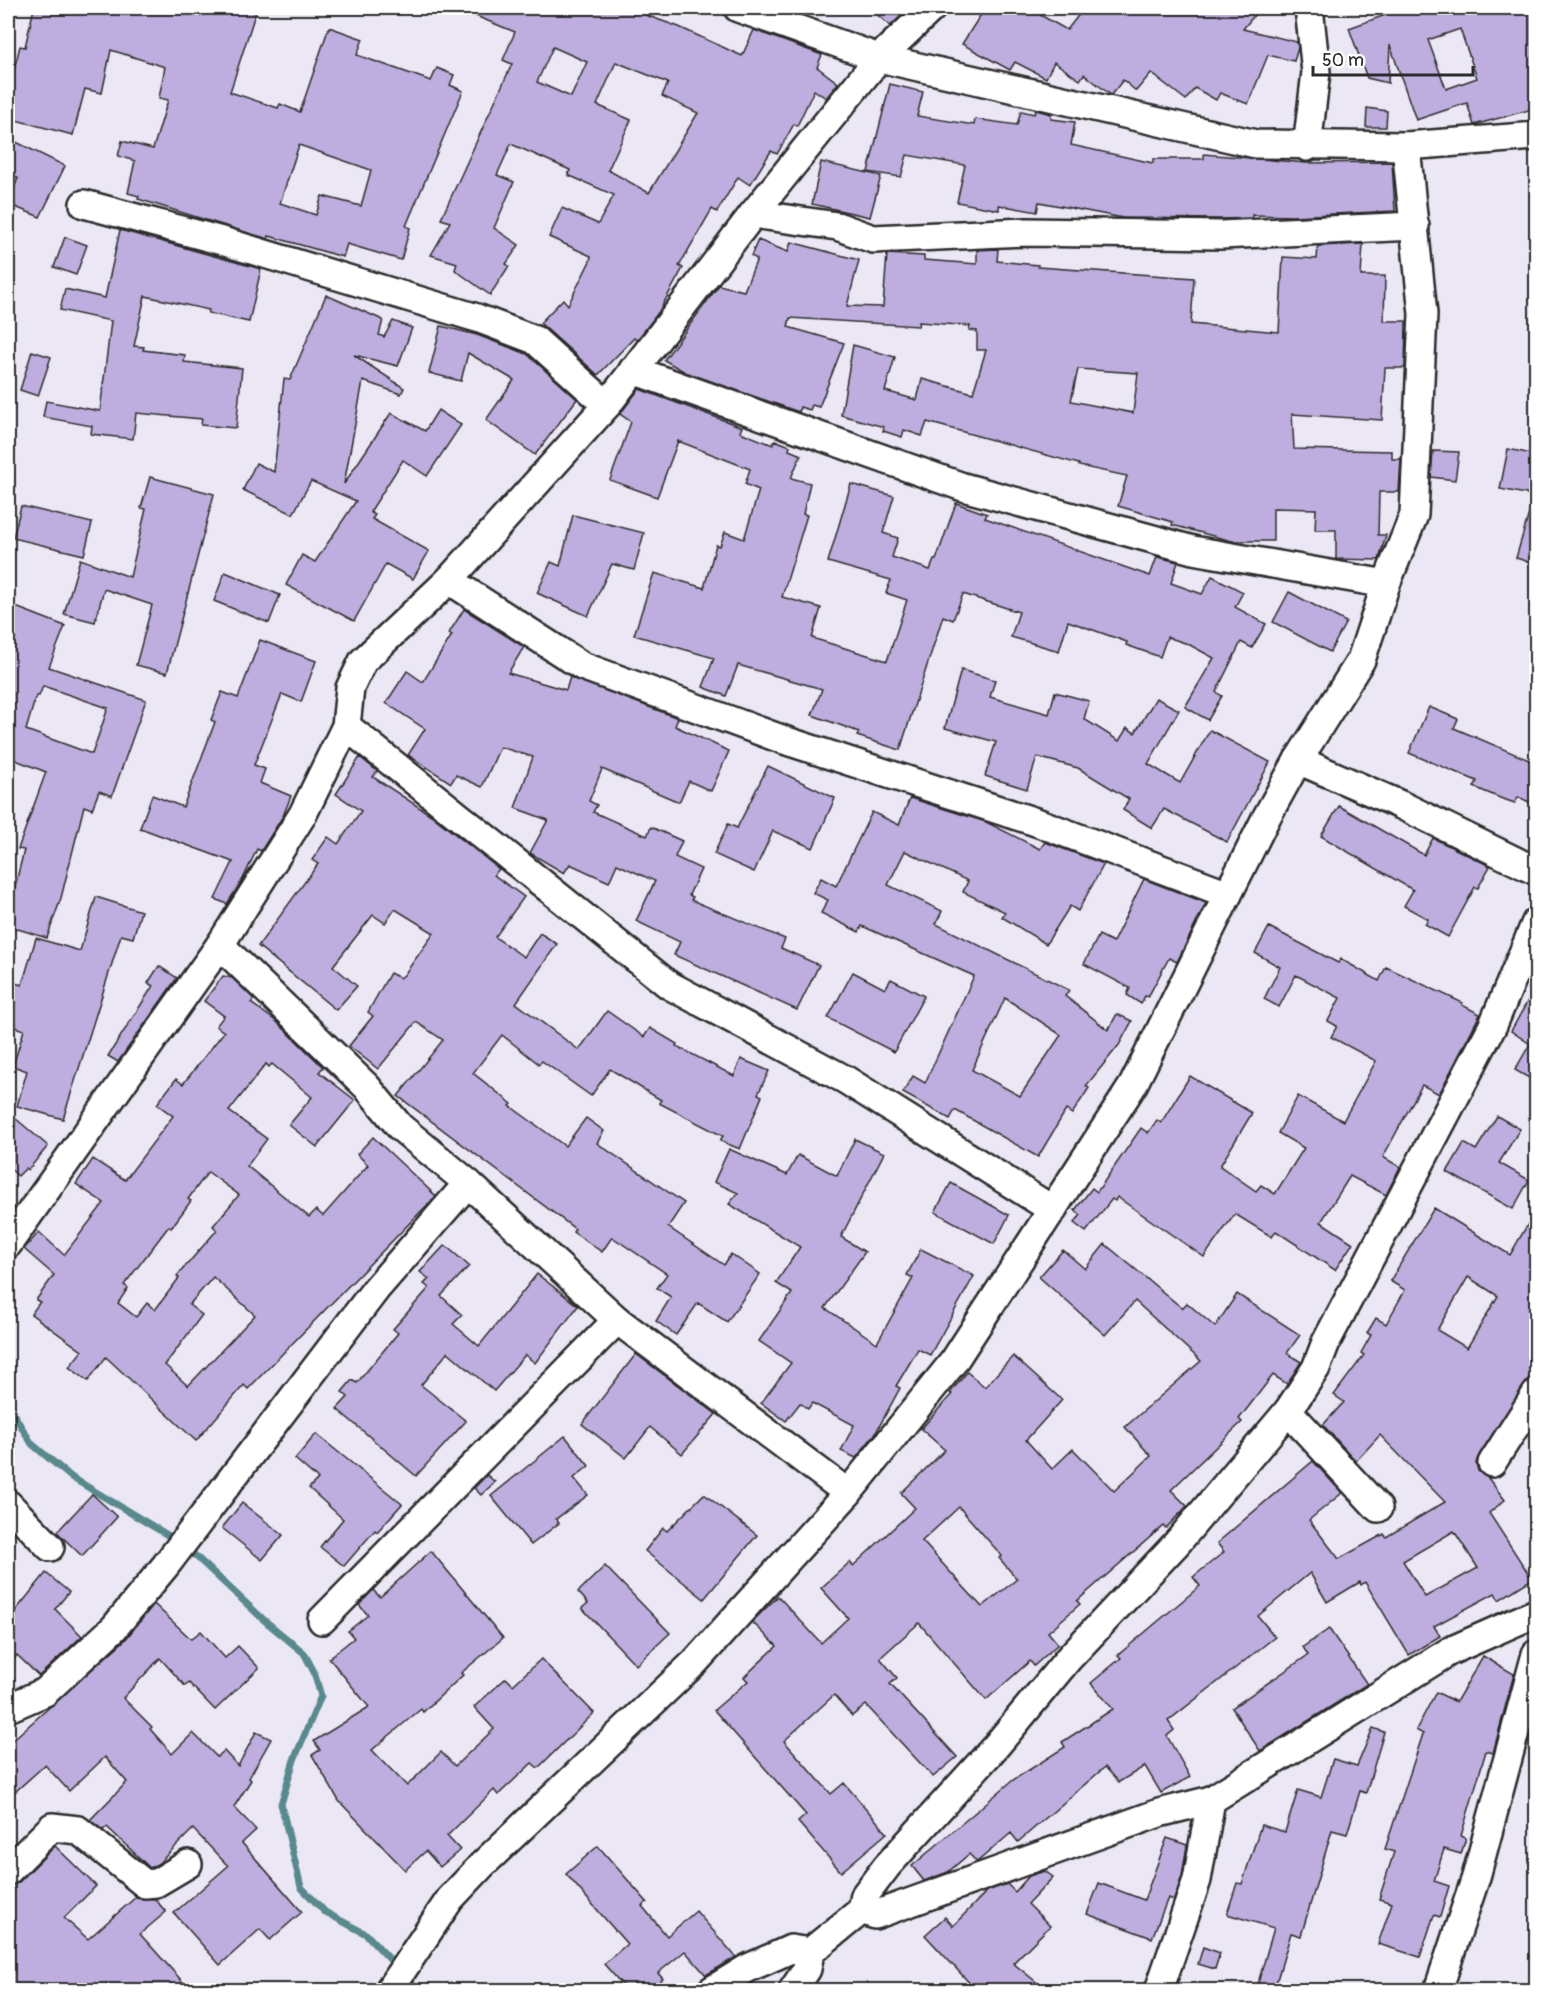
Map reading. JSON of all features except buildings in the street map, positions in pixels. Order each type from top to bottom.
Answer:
[{"type":"street","points":[[738,8],[879,58],[1256,144],[1307,147],[1406,146],[1536,136]]},
{"type":"street","points":[[8,1244],[220,945],[303,814],[346,726],[350,688],[363,661],[449,580],[608,405],[753,214],[879,58],[932,8]]},
{"type":"street","points":[[1307,147],[1316,72],[1309,8]]},
{"type":"street","points":[[389,1990],[450,1899],[482,1865],[695,1662],[848,1492],[954,1361],[1133,1085],[1298,760],[1361,660],[1386,584],[1414,515],[1423,314],[1406,146]]},
{"type":"street","points":[[84,204],[423,299],[506,328],[535,340],[608,405]]},
{"type":"street","points":[[753,214],[837,226],[873,239],[1027,232],[1221,235],[1415,226]]},
{"type":"street","points":[[633,370],[963,487],[1192,550],[1386,584]]},
{"type":"street","points":[[449,580],[582,666],[784,740],[1039,823],[1228,894]]},
{"type":"street","points":[[346,726],[669,985],[846,1080],[1053,1210]]},
{"type":"street","points":[[1298,760],[1401,805],[1536,871]]},
{"type":"street","points":[[793,1990],[807,1969],[810,1952],[862,1910],[865,1894],[887,1866],[996,1746],[1069,1658],[1177,1543],[1288,1411],[1316,1368],[1331,1332],[1493,1025],[1536,922]]},
{"type":"street","points":[[220,945],[367,1087],[400,1127],[468,1184],[617,1320],[848,1492]]},
{"type":"street","points":[[8,1708],[45,1692],[114,1628],[166,1565],[376,1289],[468,1184]]},
{"type":"street","points":[[322,1620],[617,1320]]},
{"type":"street","points":[[1492,1463],[1536,1394]]},
{"type":"street","points":[[1288,1411],[1377,1508]]},
{"type":"street","points":[[8,1504],[50,1547]]},
{"type":"street","points":[[862,1910],[875,1915],[1159,1813],[1211,1800],[1450,1651],[1536,1613]]},
{"type":"street","points":[[1438,1990],[1476,1877],[1536,1654]]},
{"type":"street","points":[[1159,1990],[1197,1880],[1211,1800]]},
{"type":"street","points":[[8,1871],[52,1827],[78,1830],[145,1884],[156,1883],[188,1864]]},
{"type":"street","points":[[712,1990],[748,1968],[790,1948],[810,1952]]},
{"type":"waterway","points":[[8,1405],[32,1444],[71,1477],[179,1542]]},
{"type":"waterway","points":[[187,1548],[264,1620],[304,1653],[314,1672],[321,1696],[294,1760],[281,1804],[301,1887],[325,1912],[366,1934],[396,1966]]},
{"type":"waterway","points":[[406,1976],[418,1990]]}]
